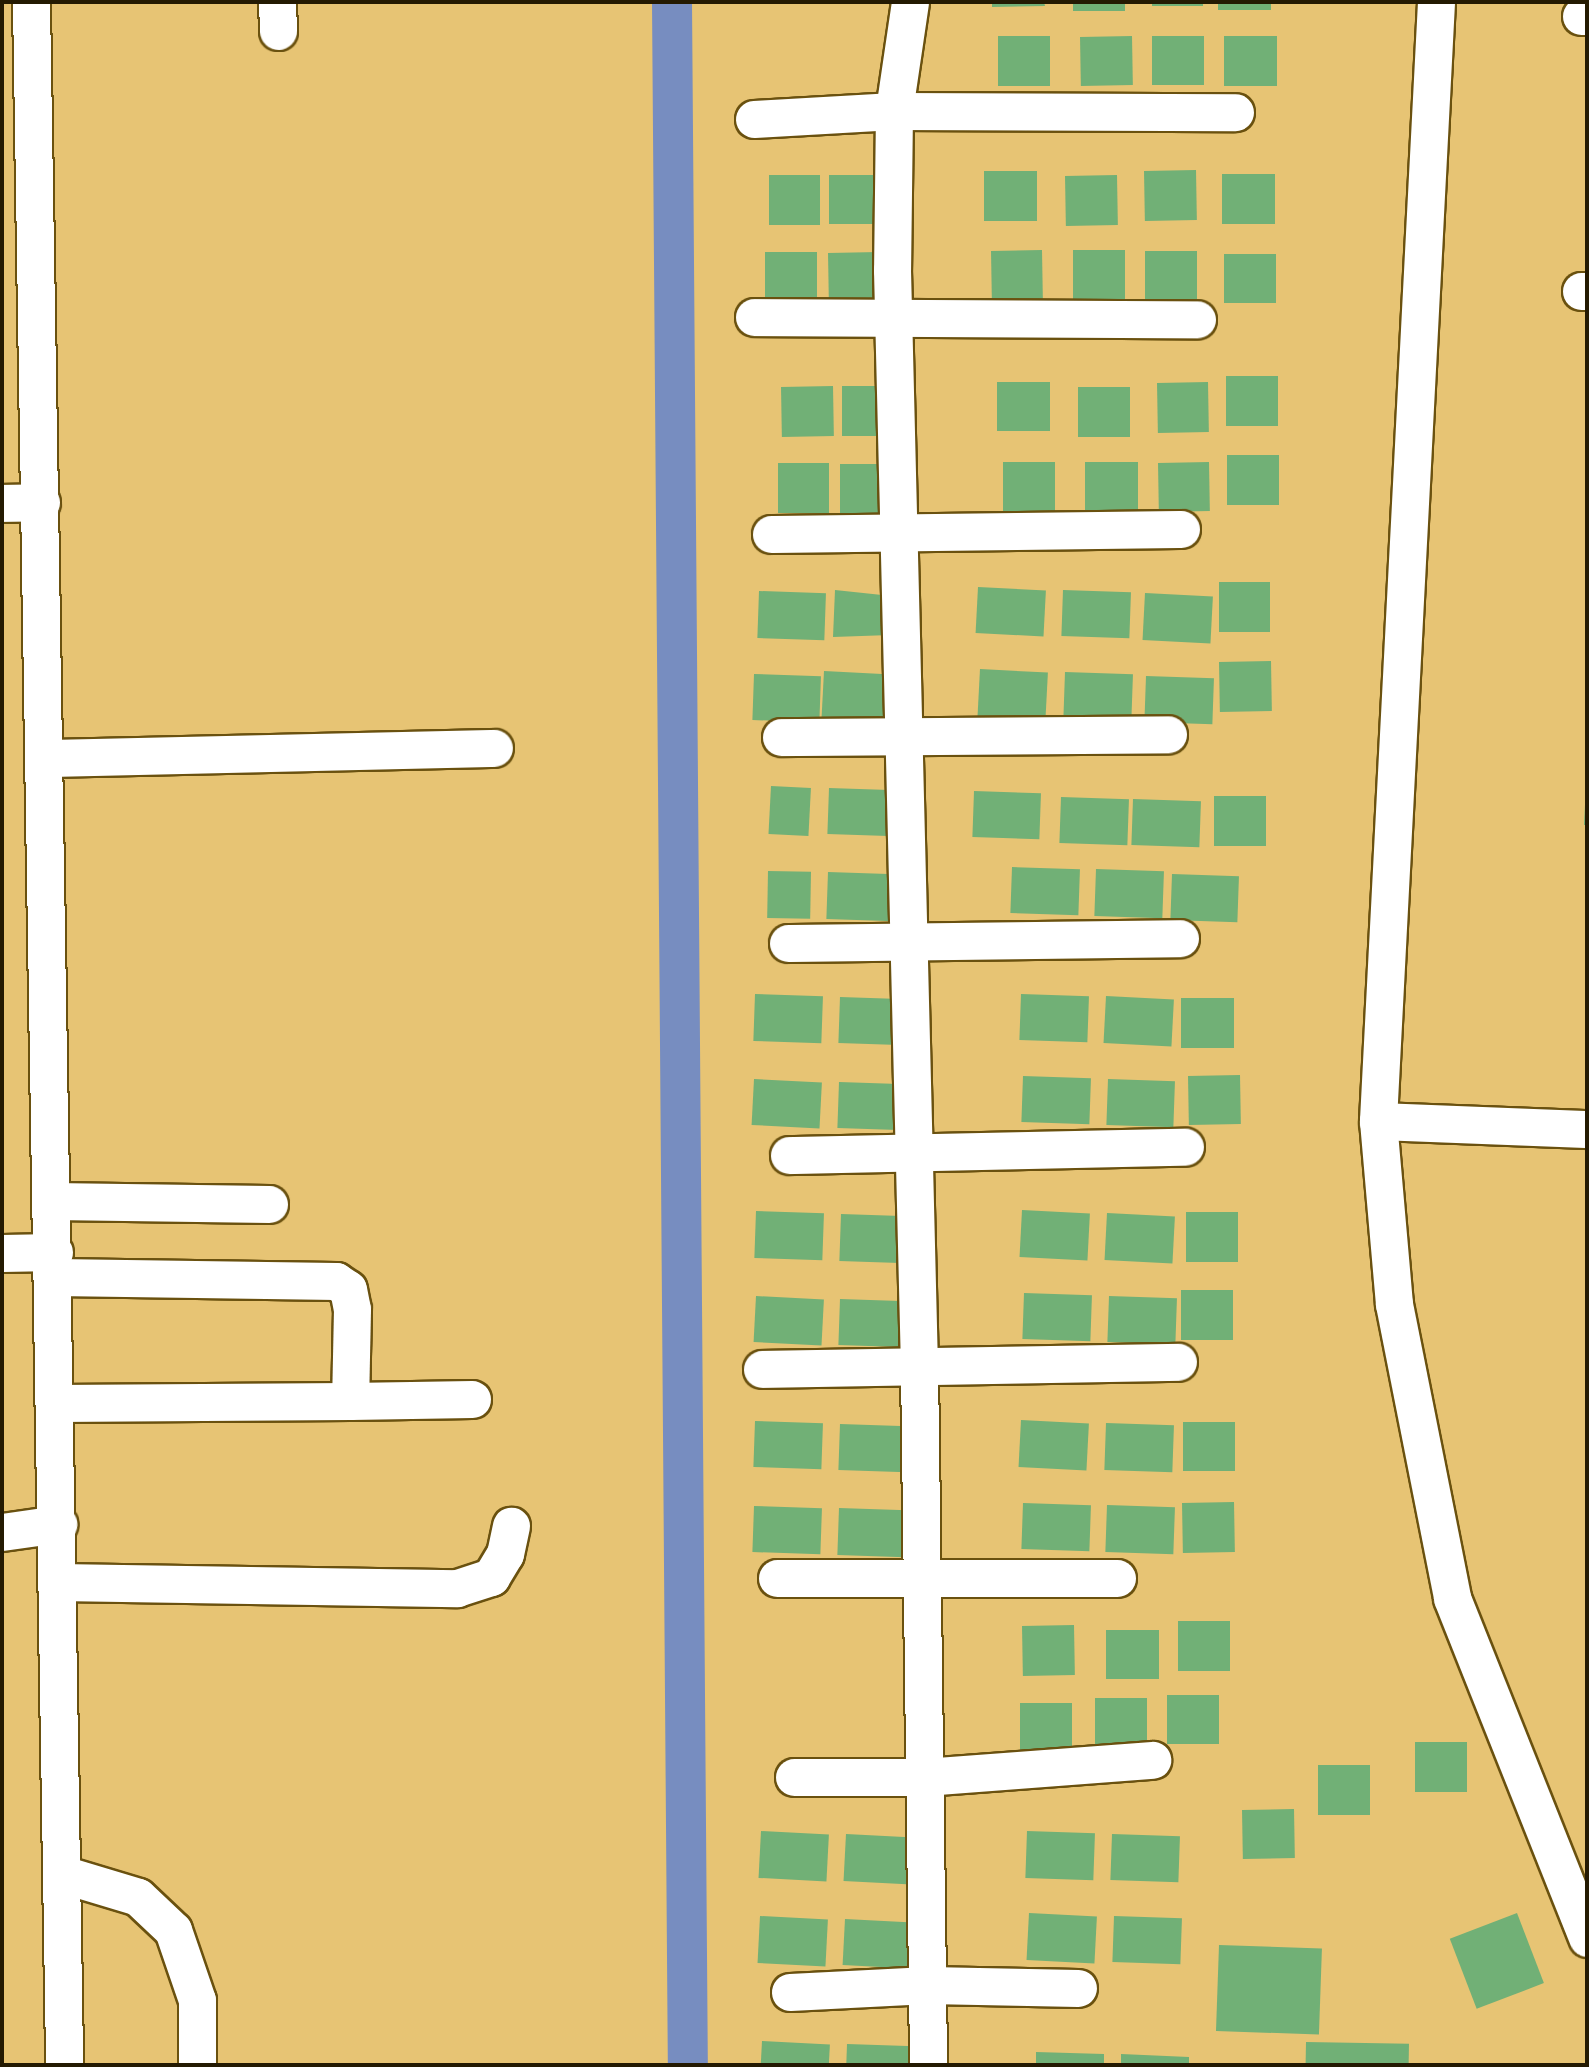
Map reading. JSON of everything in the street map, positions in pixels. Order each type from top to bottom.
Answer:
[{"type":"street","points":[[31,2],[46,758],[64,2065]]},
{"type":"street","points":[[909,2],[894,111],[894,317],[919,1364],[928,2065]]},
{"type":"street","points":[[1436,2],[1378,1121],[1394,1304],[1452,1598],[1587,1938]]},
{"type":"street","points":[[754,119],[894,111],[1235,112]]},
{"type":"street","points":[[754,317],[1198,319]]},
{"type":"street","points":[[2,503],[41,502]]},
{"type":"street","points":[[771,534],[1181,530]]},
{"type":"street","points":[[781,737],[1168,734]]},
{"type":"street","points":[[46,758],[494,748]]},
{"type":"street","points":[[788,943],[1180,938]]},
{"type":"street","points":[[1378,1121],[1587,1129]]},
{"type":"street","points":[[789,1155],[1185,1147]]},
{"type":"street","points":[[52,1201],[269,1204]]},
{"type":"street","points":[[2,1253],[54,1265],[342,1283],[352,1309],[350,1401]]},
{"type":"street","points":[[762,1369],[919,1364],[1178,1362]]},
{"type":"street","points":[[56,1402],[472,1399]]},
{"type":"street","points":[[2,1532],[58,1524]]},
{"type":"street","points":[[58,1582],[457,1588],[491,1577],[505,1554],[511,1526]]},
{"type":"street","points":[[777,1578],[922,1575],[1117,1578]]},
{"type":"street","points":[[794,1777],[924,1777],[1152,1760]]},
{"type":"street","points":[[62,1874],[138,1896],[173,1930],[197,2000],[197,2065]]},
{"type":"street","points":[[790,1992],[928,1985],[1078,1988]]},
{"type":"building","points":[[992,2],[1044,2],[1045,6],[992,7]]},
{"type":"building","points":[[1073,2],[1125,2],[1125,11],[1073,11]]},
{"type":"building","points":[[1152,2],[1203,2],[1203,6],[1152,6]]},
{"type":"building","points":[[1218,2],[1271,2],[1271,10],[1218,10]]},
{"type":"building","points":[[998,36],[1050,36],[1050,86],[998,86]]},
{"type":"building","points":[[1132,36],[1133,85],[1081,86],[1080,37]]},
{"type":"building","points":[[1152,36],[1204,36],[1204,85],[1152,85]]},
{"type":"building","points":[[1224,36],[1277,36],[1277,86],[1224,86]]},
{"type":"building","points":[[1196,170],[1197,220],[1145,221],[1144,171]]},
{"type":"building","points":[[984,171],[1037,171],[1037,221],[984,221]]},
{"type":"building","points":[[1222,174],[1275,174],[1275,224],[1222,224]]},
{"type":"building","points":[[769,175],[820,175],[820,225],[769,225]]},
{"type":"building","points":[[829,175],[881,175],[881,224],[829,224]]},
{"type":"building","points":[[1117,175],[1118,225],[1066,226],[1065,176]]},
{"type":"building","points":[[1042,250],[1043,300],[992,301],[991,251]]},
{"type":"building","points":[[1073,250],[1125,250],[1125,300],[1073,300]]},
{"type":"building","points":[[1145,251],[1197,251],[1197,301],[1145,301]]},
{"type":"building","points":[[765,252],[817,252],[817,302],[765,302]]},
{"type":"building","points":[[879,252],[880,302],[829,303],[828,253]]},
{"type":"building","points":[[1224,254],[1276,254],[1276,303],[1224,303]]},
{"type":"building","points":[[1226,376],[1278,376],[1278,426],[1226,426]]},
{"type":"building","points":[[997,382],[1050,382],[1050,431],[997,431]]},
{"type":"building","points":[[1208,382],[1209,432],[1158,433],[1157,383]]},
{"type":"building","points":[[833,386],[834,436],[782,437],[781,387]]},
{"type":"building","points":[[842,386],[894,386],[894,436],[842,436]]},
{"type":"building","points":[[1078,387],[1130,387],[1130,437],[1078,437]]},
{"type":"building","points":[[1227,455],[1279,455],[1279,505],[1227,505]]},
{"type":"building","points":[[1003,462],[1055,462],[1055,512],[1003,512]]},
{"type":"building","points":[[1085,462],[1138,462],[1138,512],[1085,512]]},
{"type":"building","points":[[1209,462],[1210,511],[1159,512],[1158,463]]},
{"type":"building","points":[[778,463],[829,463],[829,513],[778,513]]},
{"type":"building","points":[[840,464],[892,464],[892,514],[840,514]]},
{"type":"building","points":[[1219,582],[1270,582],[1270,632],[1219,632]]},
{"type":"building","points":[[978,587],[1046,591],[1043,636],[976,633]]},
{"type":"building","points":[[835,590],[882,595],[890,635],[833,637]]},
{"type":"building","points":[[1063,590],[1131,592],[1129,638],[1061,636]]},
{"type":"building","points":[[759,591],[826,593],[824,640],[757,638]]},
{"type":"building","points":[[1145,593],[1213,597],[1210,643],[1143,640]]},
{"type":"building","points":[[1271,661],[1272,711],[1220,712],[1219,662]]},
{"type":"building","points":[[980,669],[1048,673],[1045,719],[978,716]]},
{"type":"building","points":[[824,671],[892,675],[889,721],[822,718]]},
{"type":"building","points":[[1065,672],[1133,674],[1131,720],[1063,718]]},
{"type":"building","points":[[754,674],[821,676],[819,722],[752,720]]},
{"type":"building","points":[[1146,676],[1214,678],[1212,724],[1144,722]]},
{"type":"building","points":[[771,786],[811,788],[808,836],[768,834]]},
{"type":"building","points":[[829,788],[897,790],[895,836],[827,834]]},
{"type":"building","points":[[974,791],[1041,793],[1039,839],[972,837]]},
{"type":"building","points":[[1214,796],[1266,796],[1266,846],[1214,846]]},
{"type":"building","points":[[1061,797],[1129,799],[1127,845],[1059,843]]},
{"type":"building","points":[[1133,799],[1201,801],[1199,847],[1131,845]]},
{"type":"building","points":[[1587,805],[1587,825],[1584,825]]},
{"type":"building","points":[[1012,867],[1080,869],[1078,915],[1010,913]]},
{"type":"building","points":[[1096,869],[1164,871],[1162,918],[1094,916]]},
{"type":"building","points":[[768,871],[811,872],[810,919],[767,918]]},
{"type":"building","points":[[828,872],[896,874],[894,921],[826,919]]},
{"type":"building","points":[[1172,874],[1239,876],[1237,922],[1170,920]]},
{"type":"building","points":[[755,994],[823,996],[821,1043],[753,1041]]},
{"type":"building","points":[[1021,994],[1089,996],[1087,1042],[1019,1040]]},
{"type":"building","points":[[1106,996],[1174,1000],[1171,1046],[1104,1043]]},
{"type":"building","points":[[840,997],[908,999],[906,1045],[838,1043]]},
{"type":"building","points":[[1181,998],[1234,998],[1234,1048],[1181,1048]]},
{"type":"building","points":[[1240,1075],[1241,1124],[1189,1125],[1188,1076]]},
{"type":"building","points":[[1023,1076],[1091,1078],[1089,1124],[1021,1122]]},
{"type":"building","points":[[754,1079],[822,1083],[819,1128],[752,1125]]},
{"type":"building","points":[[1108,1079],[1175,1081],[1173,1127],[1106,1125]]},
{"type":"building","points":[[839,1082],[907,1084],[905,1130],[837,1128]]},
{"type":"building","points":[[1022,1210],[1090,1214],[1087,1260],[1020,1257]]},
{"type":"building","points":[[756,1211],[824,1213],[822,1260],[754,1258]]},
{"type":"building","points":[[1186,1212],[1238,1212],[1238,1262],[1186,1262]]},
{"type":"building","points":[[1107,1213],[1175,1217],[1172,1263],[1105,1260]]},
{"type":"building","points":[[841,1214],[909,1216],[907,1263],[839,1261]]},
{"type":"building","points":[[1181,1290],[1233,1290],[1233,1340],[1181,1340]]},
{"type":"building","points":[[1024,1293],[1092,1295],[1090,1341],[1022,1339]]},
{"type":"building","points":[[756,1296],[824,1300],[821,1345],[754,1342]]},
{"type":"building","points":[[1109,1296],[1177,1298],[1175,1344],[1107,1342]]},
{"type":"building","points":[[840,1299],[908,1301],[906,1347],[838,1345]]},
{"type":"building","points":[[1021,1420],[1089,1424],[1086,1470],[1019,1467]]},
{"type":"building","points":[[755,1421],[823,1423],[821,1469],[753,1467]]},
{"type":"building","points":[[1183,1422],[1235,1422],[1235,1471],[1183,1471]]},
{"type":"building","points":[[1106,1423],[1174,1425],[1172,1472],[1104,1470]]},
{"type":"building","points":[[840,1424],[908,1426],[906,1472],[838,1470]]},
{"type":"building","points":[[1234,1502],[1235,1552],[1183,1553],[1182,1503]]},
{"type":"building","points":[[1023,1503],[1091,1505],[1089,1551],[1021,1549]]},
{"type":"building","points":[[1107,1505],[1175,1507],[1173,1554],[1105,1552]]},
{"type":"building","points":[[754,1506],[822,1508],[820,1554],[752,1552]]},
{"type":"building","points":[[839,1508],[907,1510],[905,1557],[837,1555]]},
{"type":"building","points":[[1178,1621],[1230,1621],[1230,1671],[1178,1671]]},
{"type":"building","points":[[1074,1625],[1075,1675],[1023,1676],[1022,1626]]},
{"type":"building","points":[[1106,1630],[1159,1630],[1159,1679],[1106,1679]]},
{"type":"building","points":[[1167,1695],[1219,1695],[1219,1744],[1167,1744]]},
{"type":"building","points":[[1095,1698],[1147,1698],[1147,1748],[1095,1748]]},
{"type":"building","points":[[1020,1703],[1072,1703],[1072,1753],[1020,1753]]},
{"type":"building","points":[[1415,1742],[1467,1742],[1467,1792],[1415,1792]]},
{"type":"building","points":[[1318,1765],[1370,1765],[1370,1815],[1318,1815]]},
{"type":"building","points":[[1294,1809],[1295,1858],[1243,1859],[1242,1810]]},
{"type":"building","points":[[761,1831],[829,1835],[826,1881],[759,1878]]},
{"type":"building","points":[[1027,1831],[1095,1833],[1093,1880],[1025,1878]]},
{"type":"building","points":[[846,1834],[914,1838],[911,1884],[844,1881]]},
{"type":"building","points":[[1112,1834],[1180,1836],[1178,1882],[1110,1880]]},
{"type":"building","points":[[1029,1913],[1097,1917],[1094,1963],[1027,1960]]},
{"type":"building","points":[[1517,1913],[1544,1983],[1477,2009],[1450,1939]]},
{"type":"building","points":[[760,1916],[828,1920],[825,1966],[758,1963]]},
{"type":"building","points":[[1114,1916],[1182,1918],[1180,1964],[1112,1962]]},
{"type":"building","points":[[845,1919],[913,1923],[910,1968],[843,1965]]},
{"type":"building","points":[[1219,1945],[1322,1949],[1319,2035],[1216,2031]]},
{"type":"building","points":[[762,2041],[830,2045],[829,2065],[761,2065]]},
{"type":"building","points":[[1306,2042],[1409,2044],[1409,2065],[1306,2065]]},
{"type":"building","points":[[847,2044],[915,2046],[914,2065],[846,2065]]},
{"type":"building","points":[[1036,2052],[1104,2054],[1104,2065],[1036,2065]]},
{"type":"building","points":[[1121,2054],[1189,2057],[1189,2065],[1121,2065]]},
{"type":"waterway","points":[[672,2],[688,2065]]}]
